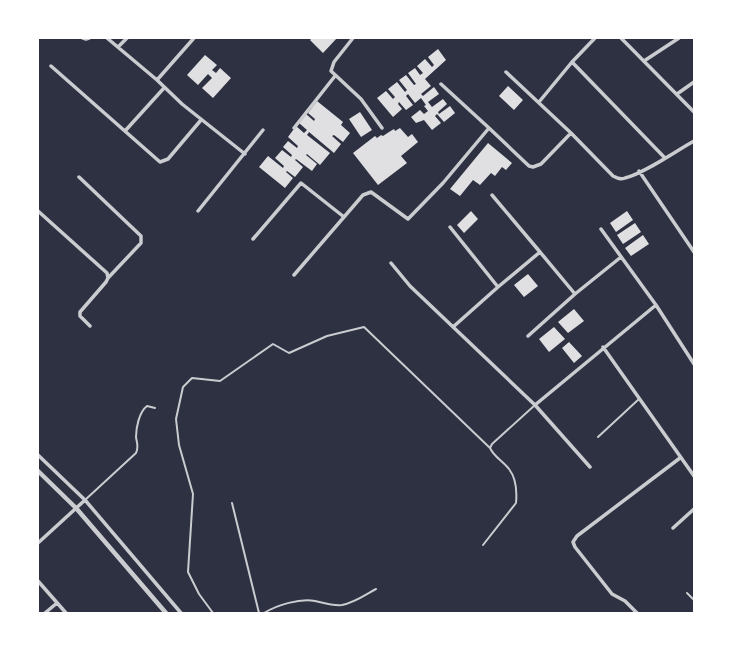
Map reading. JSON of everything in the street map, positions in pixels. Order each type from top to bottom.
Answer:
[{"type":"street","points":[[83,38],[89,38]]},
{"type":"street","points":[[107,38],[157,80],[164,88],[201,120],[245,154]]},
{"type":"street","points":[[118,47],[127,38]]},
{"type":"street","points":[[157,80],[194,38]]},
{"type":"street","points":[[352,38],[334,62],[332,72],[361,99],[382,128]]},
{"type":"street","points":[[539,102],[572,62],[595,38]]},
{"type":"street","points":[[621,38],[694,112]]},
{"type":"street","points":[[644,61],[679,38]]},
{"type":"street","points":[[572,62],[664,157]]},
{"type":"street","points":[[51,66],[158,161],[163,162],[168,159],[201,120]]},
{"type":"street","points":[[506,72],[571,133],[613,176],[618,179],[624,179],[694,141]]},
{"type":"street","points":[[294,128],[335,76]]},
{"type":"street","points":[[676,94],[694,82]]},
{"type":"street","points":[[441,84],[529,166],[533,167],[541,164],[571,133]]},
{"type":"street","points":[[125,131],[164,88]]},
{"type":"street","points":[[294,275],[363,195],[371,192],[408,219],[443,183],[489,128]]},
{"type":"street","points":[[198,211],[263,130]]},
{"type":"street","points":[[639,171],[694,252]]},
{"type":"street","points":[[78,177],[138,231],[142,239],[80,312],[80,316],[90,326]]},
{"type":"street","points":[[253,239],[301,183],[344,217]]},
{"type":"street","points":[[492,195],[575,294]]},
{"type":"street","points":[[38,211],[103,269],[108,278]]},
{"type":"street","points":[[450,227],[498,287]]},
{"type":"street","points":[[601,229],[656,305],[694,364]]},
{"type":"street","points":[[453,327],[540,252]]},
{"type":"street","points":[[528,336],[575,294],[621,257]]},
{"type":"street","points":[[391,263],[410,286],[535,405],[590,468]]},
{"type":"street","points":[[535,405],[603,347],[656,305]]},
{"type":"street","points":[[603,347],[694,476]]},
{"type":"street","points":[[38,455],[84,500],[180,613]]},
{"type":"street","points":[[637,613],[625,602],[608,591],[575,547],[573,542],[577,536],[680,458]]},
{"type":"street","points":[[38,471],[76,508],[166,613]]},
{"type":"street","points":[[38,543],[84,500]]},
{"type":"street","points":[[673,528],[694,508]]},
{"type":"street","points":[[38,581],[66,613]]},
{"type":"street","points":[[45,613],[57,602]]},
{"type":"lane","points":[[213,613],[199,594],[188,572],[193,494],[179,445],[176,419],[183,387],[188,380],[192,378],[220,381],[272,344],[289,353],[328,336],[364,327],[490,448],[492,453],[509,469],[514,479],[516,503],[483,545]]},
{"type":"lane","points":[[598,438],[640,399]]},
{"type":"lane","points":[[490,448],[492,444],[535,405]]},
{"type":"lane","points":[[84,500],[136,453],[138,448],[136,436],[141,415],[146,406],[155,408]]},
{"type":"lane","points":[[232,503],[259,613]]},
{"type":"lane","points":[[264,613],[302,601],[342,605],[376,589]]},
{"type":"lane","points":[[687,593],[694,600]]},
{"type":"building","points":[[312,38],[337,38],[323,53],[310,40]]},
{"type":"building","points":[[438,49],[446,60],[425,79],[431,86],[421,94],[423,96],[434,87],[439,94],[428,102],[432,107],[443,99],[447,104],[438,112],[439,114],[450,106],[455,113],[444,122],[437,114],[435,116],[441,123],[432,130],[424,120],[416,123],[411,117],[420,110],[424,114],[428,111],[421,98],[415,103],[408,94],[406,96],[413,105],[406,110],[399,102],[398,104],[402,109],[393,117],[377,98],[386,91],[393,99],[395,97],[388,89],[397,82],[405,92],[407,90],[399,80],[406,75],[414,85],[416,84],[408,73],[415,68],[420,75],[423,73],[417,66],[425,59],[432,67],[434,65],[428,57]]},
{"type":"building","points":[[205,55],[217,65],[212,70],[216,73],[220,68],[231,78],[213,98],[202,88],[212,78],[208,74],[198,85],[187,75]]},
{"type":"building","points":[[508,86],[523,100],[514,110],[499,96]]},
{"type":"building","points":[[317,101],[343,122],[341,125],[350,133],[343,142],[334,135],[332,136],[341,144],[334,153],[309,132],[307,135],[330,153],[320,165],[307,154],[306,155],[317,164],[312,171],[296,159],[295,160],[303,167],[295,177],[287,171],[286,172],[293,178],[285,188],[259,167],[268,156],[283,168],[284,166],[275,158],[282,150],[291,157],[292,155],[283,147],[288,141],[297,148],[298,146],[288,137],[296,126],[304,133],[307,130],[299,123],[306,114],[314,121],[315,119],[308,113]]},
{"type":"building","points":[[360,112],[372,130],[361,137],[349,119]]},
{"type":"building","points":[[400,128],[408,137],[412,134],[418,142],[401,156],[407,163],[378,185],[353,153],[375,136],[377,138],[394,129],[395,131]]},
{"type":"building","points":[[488,143],[512,163],[506,170],[502,167],[495,176],[491,173],[480,185],[473,180],[460,196],[450,189]]},
{"type":"building","points":[[471,211],[478,219],[464,233],[457,225]]},
{"type":"building","points":[[627,211],[633,220],[616,232],[610,223]]},
{"type":"building","points":[[635,223],[641,232],[623,244],[617,235]]},
{"type":"building","points":[[643,235],[649,244],[631,256],[625,248]]},
{"type":"building","points":[[528,274],[538,286],[524,297],[514,285]]},
{"type":"building","points":[[574,309],[584,321],[568,333],[558,322]]},
{"type":"building","points":[[554,327],[565,339],[549,352],[539,339]]},
{"type":"building","points":[[569,342],[582,356],[574,363],[562,348]]}]
